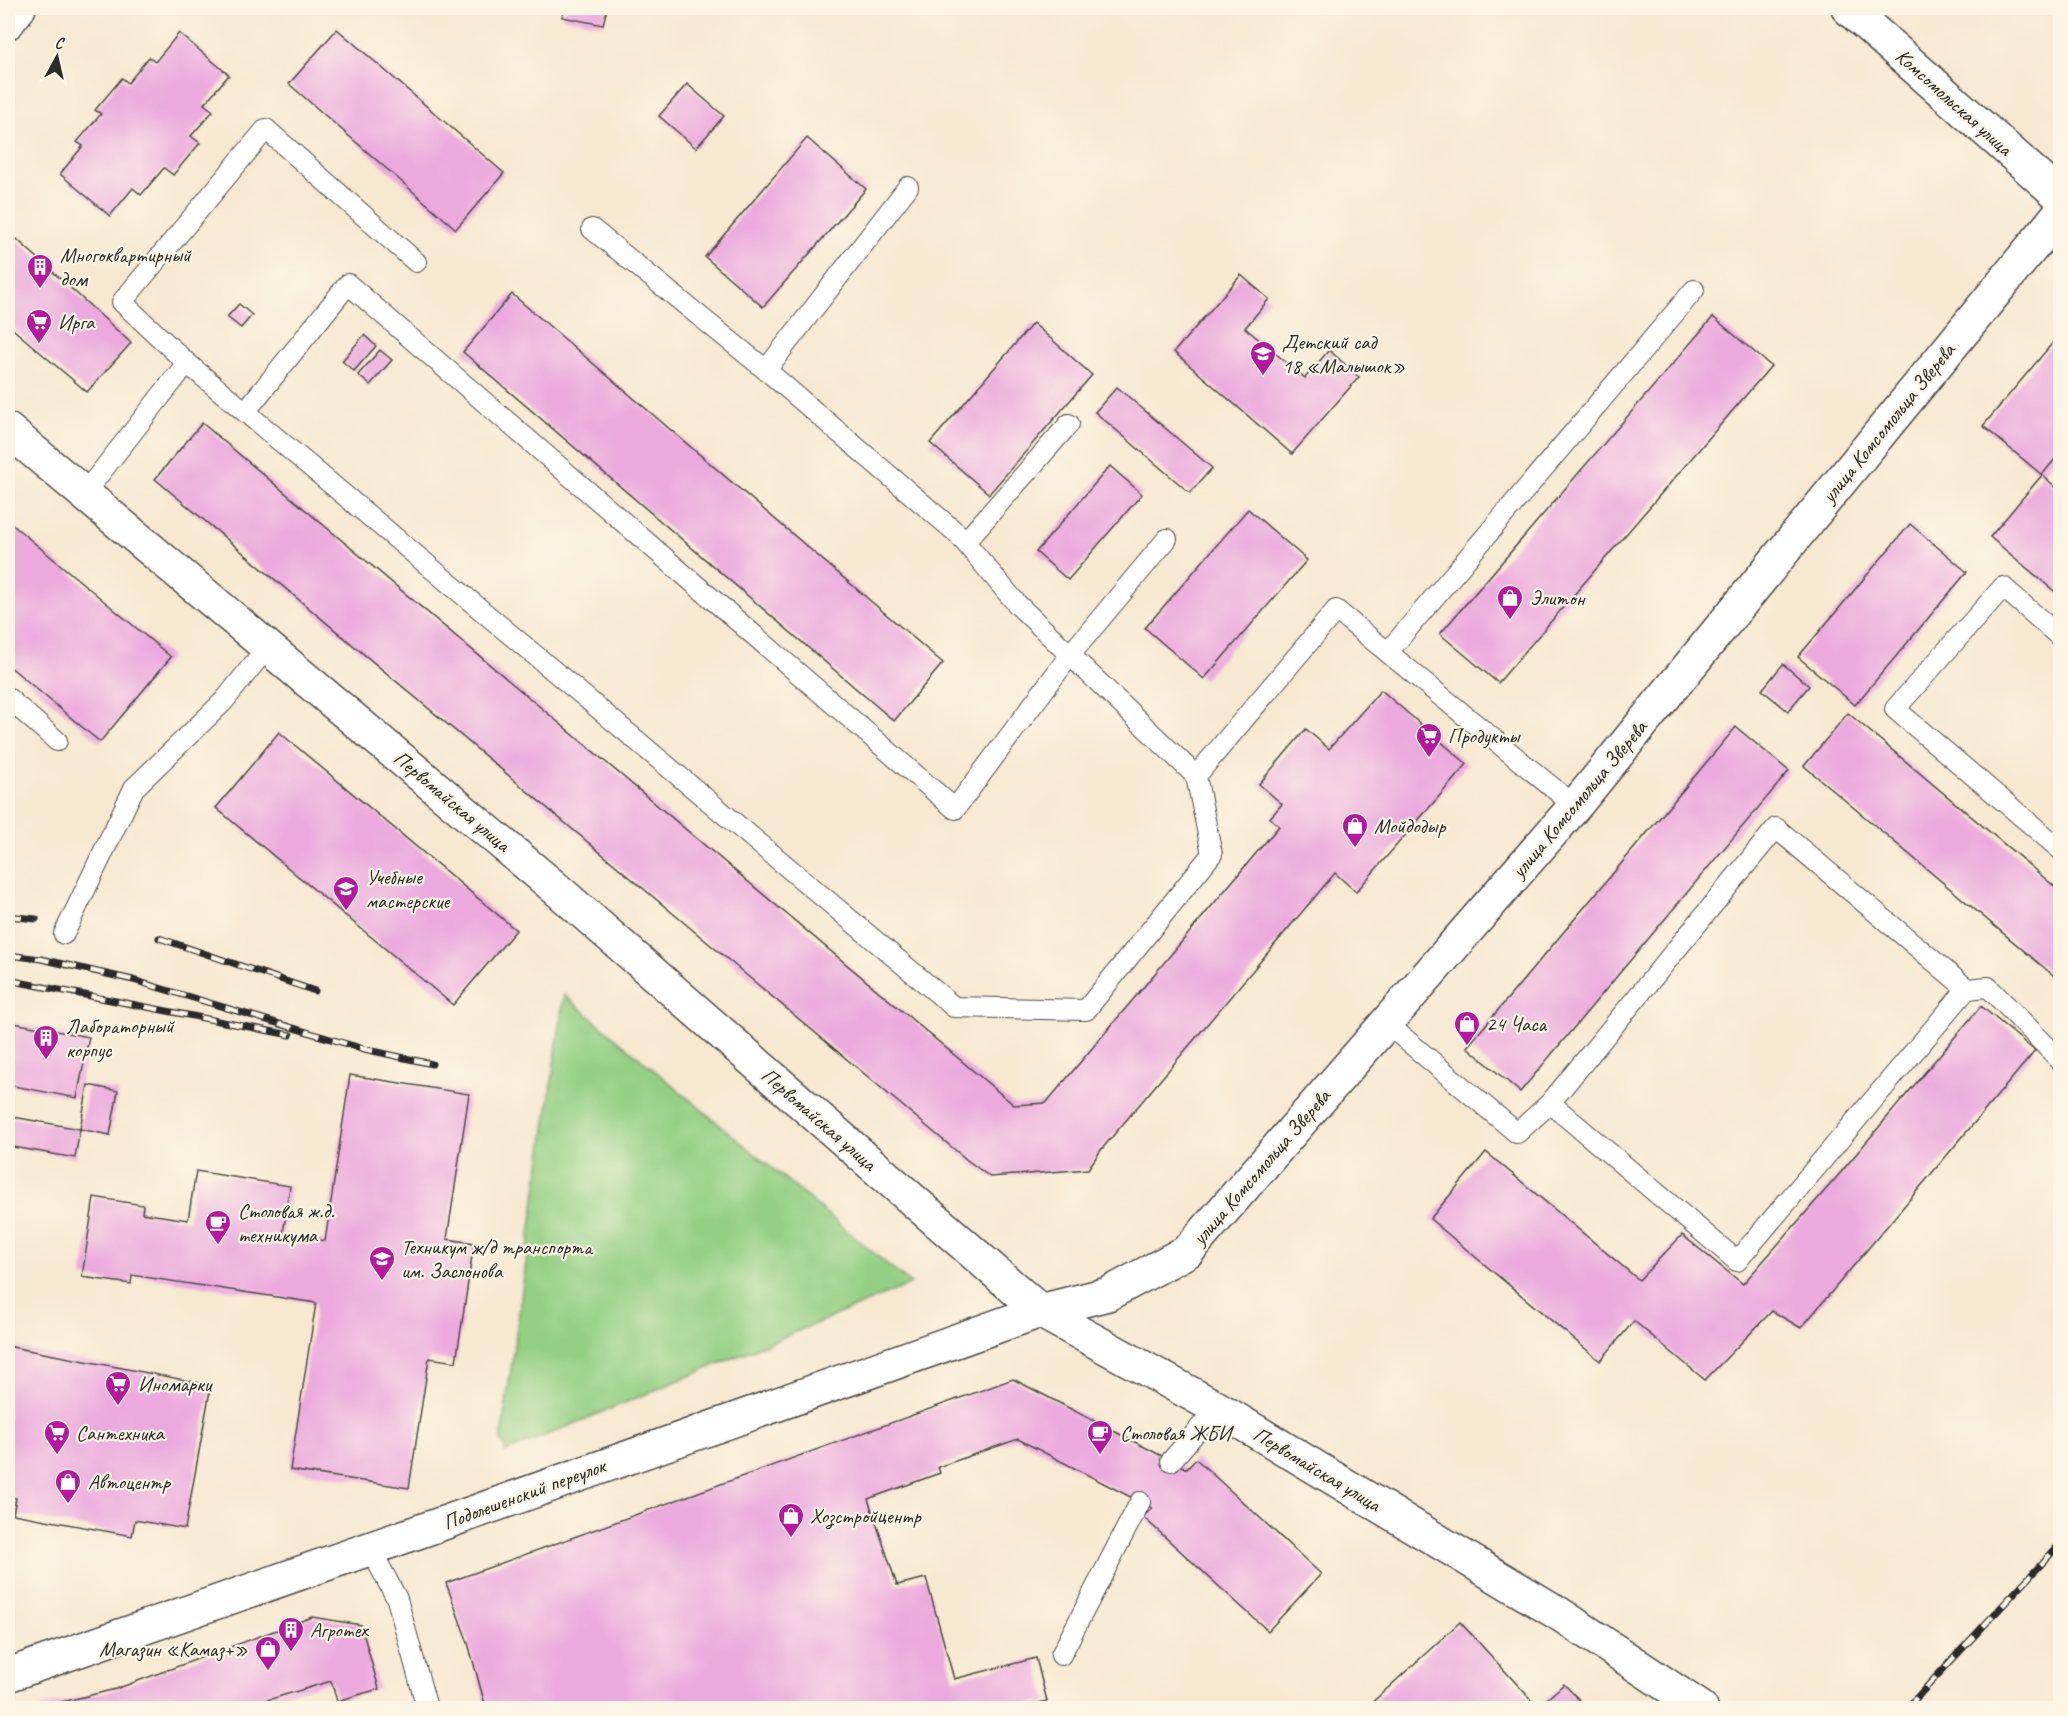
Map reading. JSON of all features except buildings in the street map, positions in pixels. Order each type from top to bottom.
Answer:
[{"type":"street","points":[[8,22],[19,8]]},
{"type":"street","name":"Комсомольская улица","points":[[1848,8],[2061,196]]},
{"type":"street","name":"улица Комсомольца Зверева","points":[[1040,1311],[1108,1294],[1188,1251],[1575,806],[2061,213]]},
{"type":"street","name":"Первомайская улица","points":[[8,430],[553,886],[1040,1311],[1216,1408],[1561,1615],[1701,1708]]},
{"type":"street","name":"Подолешенский переулок","points":[[8,1675],[1040,1311]]},
{"type":"lane","points":[[416,262],[266,129],[122,302],[187,363],[954,1007],[1086,1010],[1212,854],[1196,776],[1017,604],[965,542],[766,370],[592,229]]},
{"type":"lane","points":[[766,370],[908,187]]},
{"type":"lane","points":[[245,412],[348,284],[955,809],[1070,655],[1167,539]]},
{"type":"lane","points":[[1388,652],[1694,290]]},
{"type":"lane","points":[[83,495],[187,363]]},
{"type":"lane","points":[[965,542],[1068,424]]},
{"type":"lane","points":[[2061,637],[2003,587],[1895,709],[2061,849]]},
{"type":"lane","points":[[1196,776],[1336,610],[1575,806]]},
{"type":"lane","points":[[64,934],[134,789],[224,701],[268,646]]},
{"type":"lane","points":[[8,698],[57,741]]},
{"type":"lane","points":[[1386,1023],[1517,1133],[1551,1103],[1776,828],[1967,989]]},
{"type":"lane","points":[[1551,1103],[1737,1261],[1967,989],[1988,987],[2061,1060]]},
{"type":"lane","points":[[1171,1461],[1216,1408]]},
{"type":"lane","points":[[1061,1655],[1140,1502]]},
{"type":"lane","points":[[370,1548],[397,1599],[427,1708]]},
{"type":"green space","points":[[564,995],[911,1284],[506,1452],[501,1439]]},
{"type":"railway","points":[[8,916],[36,919]]},
{"type":"railway","points":[[159,938],[315,991]]},
{"type":"railway","points":[[8,955],[41,959],[133,980],[364,1049],[432,1064]]},
{"type":"railway","points":[[8,980],[290,1035]]},
{"type":"railway","points":[[1907,1708],[2060,1544]]},
{"type":"place","name":"Многоквартирный дом","points":[[40,290]]},
{"type":"place","name":"Ирга","points":[[39,345]]},
{"type":"place","name":"Детский сад 18 «Малышок»","points":[[1263,377]]},
{"type":"place","name":"Элитон","points":[[1510,621]]},
{"type":"place","name":"Продукты","points":[[1429,759]]},
{"type":"place","name":"Мойдодыр","points":[[1355,849]]},
{"type":"place","name":"Учебные мастерские","points":[[346,912]]},
{"type":"place","name":"24 Часа","points":[[1467,1047]]},
{"type":"place","name":"Лабораторный корпус","points":[[46,1061]]},
{"type":"place","name":"Столовая ж.д. техникума","points":[[218,1246]]},
{"type":"place","name":"Техникум ж/д транспорта им. Заслонова","points":[[382,1282]]},
{"type":"place","name":"Иномарки","points":[[118,1407]]},
{"type":"place","name":"Сантехника","points":[[57,1456]]},
{"type":"place","name":"Столовая ЖБИ","points":[[1100,1456]]},
{"type":"place","name":"Автоцентр","points":[[68,1505]]},
{"type":"place","name":"Хозстройцентр","points":[[791,1539]]},
{"type":"place","name":"Агротех","points":[[291,1653]]},
{"type":"place","name":"Магазин «Камаз+»","points":[[268,1672]]}]
